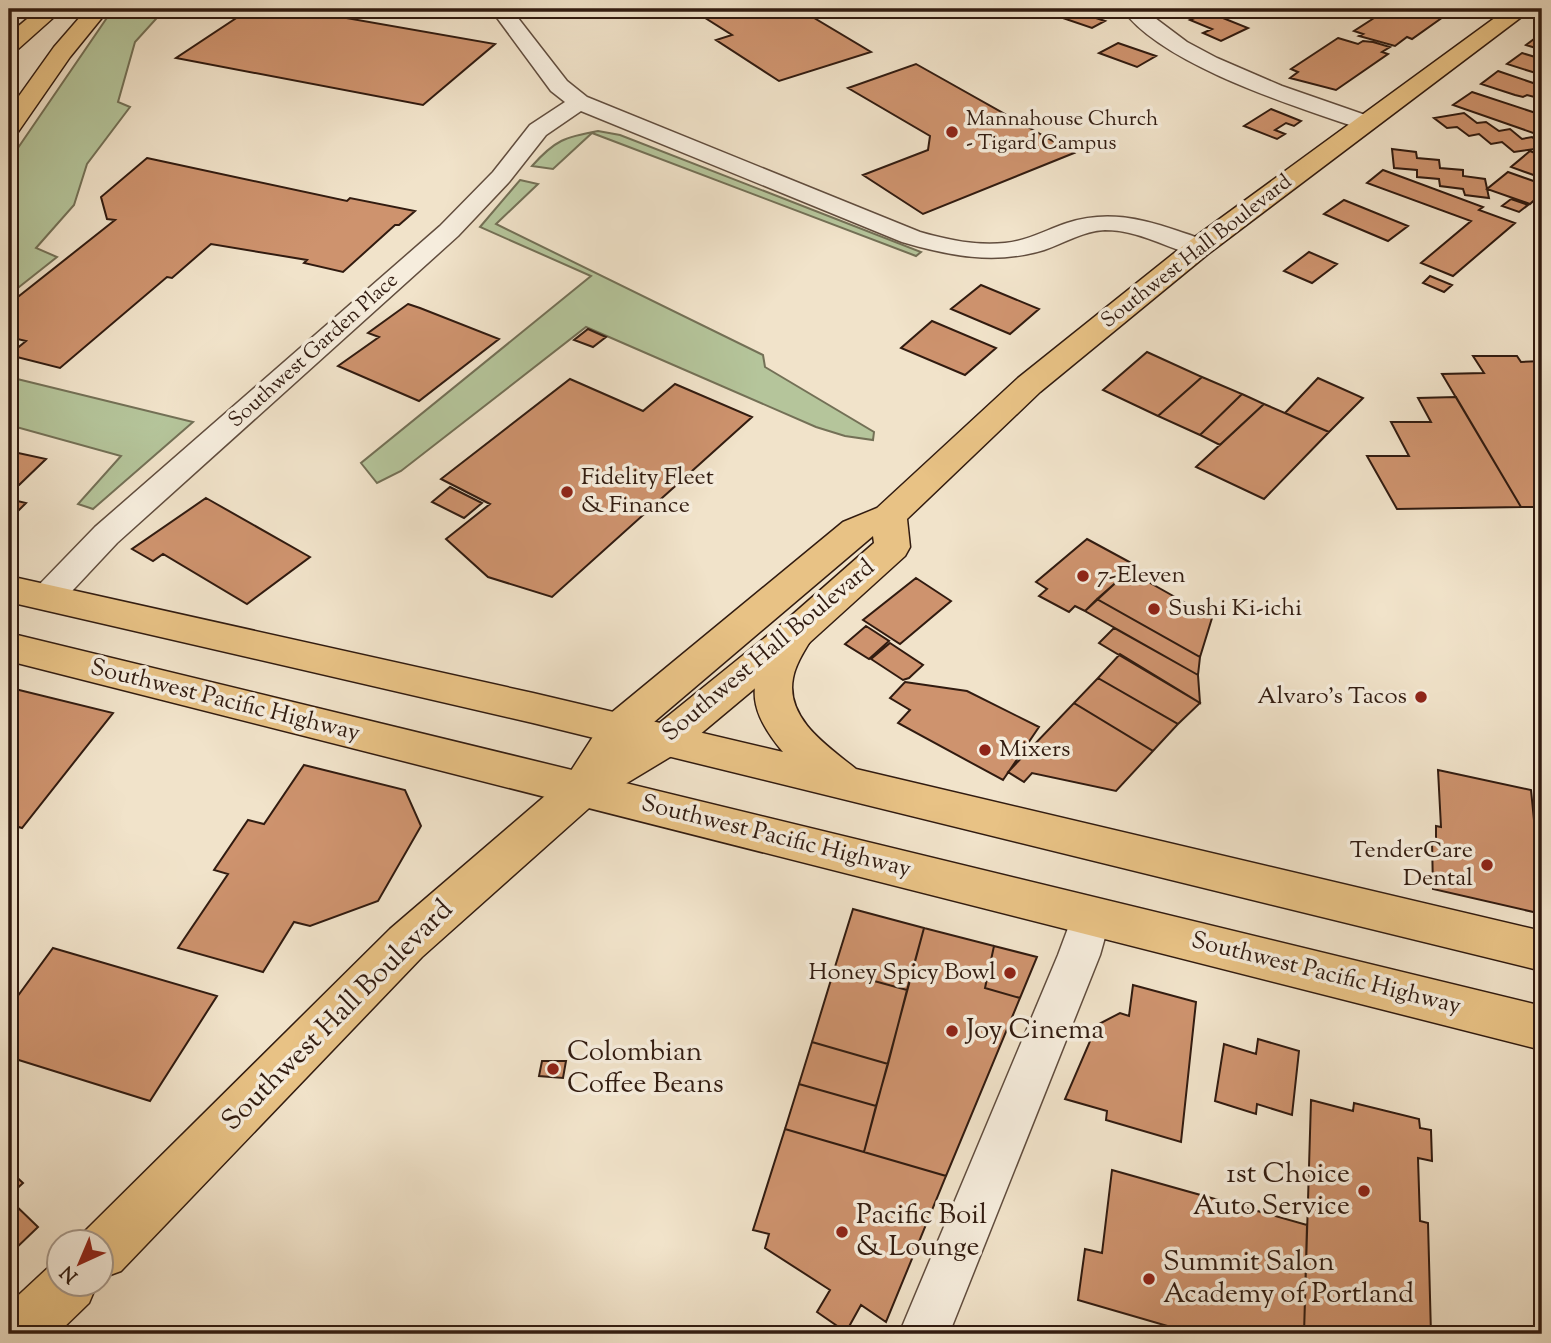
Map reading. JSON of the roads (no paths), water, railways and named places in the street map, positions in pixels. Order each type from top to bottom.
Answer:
[{"type":"main road","points":[[9,45],[52,9]]},
{"type":"main road","points":[[9,127],[62,51],[98,9]]},
{"type":"main road","name":"Southwest Hall Boulevard","points":[[582,789],[619,729],[855,530],[890,516],[978,430],[1029,385],[1198,248],[1517,9]]},
{"type":"main road","name":"Southwest Hall Boulevard","points":[[116,1238],[406,943],[582,789],[666,740],[796,633],[892,547],[890,516]]},
{"type":"main road","points":[[9,589],[666,740],[1542,951]]},
{"type":"main road","points":[[796,633],[773,680],[775,708],[789,731],[847,785]]},
{"type":"main road","name":"Southwest Pacific Highway","points":[[11,651],[582,789],[1542,1028]]},
{"type":"main road","points":[[17,1334],[54,1298]]},
{"type":"street","points":[[1132,9],[1144,22],[1180,47],[1268,88],[1366,123]]},
{"type":"street","points":[[502,11],[559,86],[579,102],[886,227],[938,245],[965,250],[1013,250],[1088,224],[1106,223],[1137,228],[1198,248]]},
{"type":"street","name":"Southwest Garden Place","points":[[46,598],[106,535],[449,231],[501,177],[538,130],[579,102]]},
{"type":"street","points":[[924,1334],[1079,955],[1091,916]]},
{"type":"place","name":"Mannahouse Church - Tigard Campus","points":[[952,132]]},
{"type":"place","name":"Fidelity Fleet & Finance","points":[[567,492]]},
{"type":"place","name":"7-Eleven","points":[[1083,576]]},
{"type":"place","name":"Sushi Ki-ichi","points":[[1154,609]]},
{"type":"place","name":"Alvaro's Tacos","points":[[1421,697]]},
{"type":"place","name":"Mixers","points":[[985,750]]},
{"type":"place","name":"TenderCare Dental","points":[[1487,865]]},
{"type":"place","name":"Honey Spicy Bowl","points":[[1010,973]]},
{"type":"place","name":"Joy Cinema","points":[[952,1031]]},
{"type":"place","name":"Colombian Coffee Beans","points":[[553,1069]]},
{"type":"place","name":"1st Choice Auto Service","points":[[1364,1191]]},
{"type":"place","name":"Pacific Boil & Lounge","points":[[842,1232]]},
{"type":"place","name":"Summit Salon Academy of Portland","points":[[1149,1279]]}]
